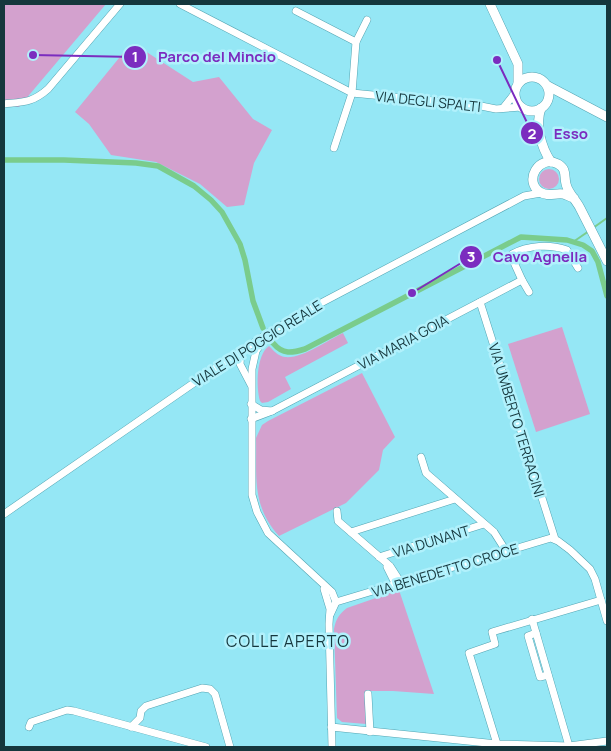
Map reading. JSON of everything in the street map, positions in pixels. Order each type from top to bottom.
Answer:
[{"type":"main road","points":[[490,4],[518,64],[518,83],[515,98],[520,107],[530,111],[538,122],[544,149],[551,162]]},
{"type":"main road","points":[[518,64],[544,81],[548,86],[550,94],[538,122]]},
{"type":"main road","points":[[518,83],[528,76],[534,76]]},
{"type":"main road","points":[[548,86],[607,117]]},
{"type":"main road","points":[[530,111],[559,98],[570,98]]},
{"type":"main road","points":[[544,149],[540,164],[535,170],[533,181],[535,187],[545,195],[556,194],[574,198]]},
{"type":"main road","points":[[540,164],[551,162],[558,164],[566,173],[566,183],[605,254]]},
{"type":"main road","points":[[556,194],[566,183]]},
{"type":"street","points":[[4,104],[28,102],[37,98],[48,89],[120,4]]},
{"type":"street","name":"VIA DEGLI SPALTI","points":[[180,4],[352,93],[476,105],[496,109],[520,107]]},
{"type":"street","points":[[296,11],[356,42]]},
{"type":"street","points":[[334,148],[352,93],[356,42],[367,20]]},
{"type":"street","points":[[504,108],[515,93]]},
{"type":"street","points":[[524,196],[533,181]]},
{"type":"street","name":"VIALE DI POGGIO REALE","points":[[4,514],[270,332],[524,196],[541,193]]},
{"type":"street","points":[[529,292],[512,258],[512,254],[528,247],[536,246],[567,250],[578,268]]},
{"type":"street","name":"VIA MARIA GOIA","points":[[251,419],[272,411],[522,280]]},
{"type":"street","name":"VIA UMBERTO TERRACINI","points":[[480,302],[555,539]]},
{"type":"street","points":[[270,332],[258,346],[253,363],[251,385],[252,488],[257,512],[268,533],[332,592],[336,602],[330,615],[329,624],[332,747]]},
{"type":"street","points":[[251,385],[241,367],[241,351],[248,355],[253,363]]},
{"type":"street","points":[[221,364],[241,367]]},
{"type":"street","points":[[251,404],[261,410],[272,411]]},
{"type":"street","points":[[421,457],[426,473],[494,532],[506,551]]},
{"type":"street","points":[[351,532],[455,499]]},
{"type":"street","points":[[337,511],[338,521],[385,562],[399,584]]},
{"type":"street","name":"VIA DUNANT","points":[[379,557],[484,524]]},
{"type":"street","name":"VIA BENEDETTO CROCE","points":[[336,602],[547,539],[555,539]]},
{"type":"street","points":[[555,539],[590,569],[606,609],[607,621]]},
{"type":"street","points":[[323,585],[330,615]]},
{"type":"street","points":[[497,744],[469,653],[495,644],[492,632],[601,600]]},
{"type":"street","points":[[532,619],[569,746]]},
{"type":"street","points":[[147,732],[140,718],[141,711],[146,706],[202,688],[210,689],[215,694],[230,747]]},
{"type":"street","points":[[368,694],[370,732]]},
{"type":"street","points":[[29,727],[31,722],[67,710],[206,747]]},
{"type":"street","points":[[131,727],[140,718]]},
{"type":"street","points":[[331,727],[497,744],[569,746],[607,741]]},
{"type":"shaded area","points":[[4,4],[106,4],[19,107],[4,106]]},
{"type":"shaded area","points":[[128,47],[145,51],[193,82],[219,77],[253,119],[272,130],[254,163],[244,205],[227,207],[200,184],[156,162],[111,155],[89,124],[75,112]]},
{"type":"shaded area","points":[[545,169],[553,169],[559,175],[559,183],[553,189],[545,189],[539,183],[539,175]]},
{"type":"shaded area","points":[[562,327],[590,414],[536,432],[508,344]]},
{"type":"shaded area","points":[[343,333],[348,343],[285,377],[291,389],[268,402],[262,403],[260,401],[258,388],[259,364],[265,350],[269,346],[280,356],[292,357],[307,352]]},
{"type":"shaded area","points":[[362,373],[395,437],[383,450],[379,470],[346,503],[279,536],[264,513],[257,490],[256,438],[262,425]]},
{"type":"shaded area","points":[[399,590],[434,694],[365,691],[366,724],[342,722],[337,718],[334,629],[337,620],[347,608]]},
{"type":"waterway","points":[[4,160],[64,160],[136,163],[158,166],[194,186],[222,212],[240,244],[253,301],[263,328]]},
{"type":"waterway","points":[[593,228],[607,218]]},
{"type":"waterway","points":[[573,242],[589,231]]},
{"type":"waterway","points":[[273,343],[280,350],[288,352],[305,349],[521,237],[567,240],[583,245],[592,251],[598,262],[607,296]]},
{"type":"place","name":"Parco del Mincio","points":[[33,55]]},
{"type":"place","name":"Esso","points":[[497,60]]},
{"type":"place","name":"Cavo Agnella","points":[[412,293]]},
{"type":"district","name":"COLLE APERTO","points":[[288,641]]}]
